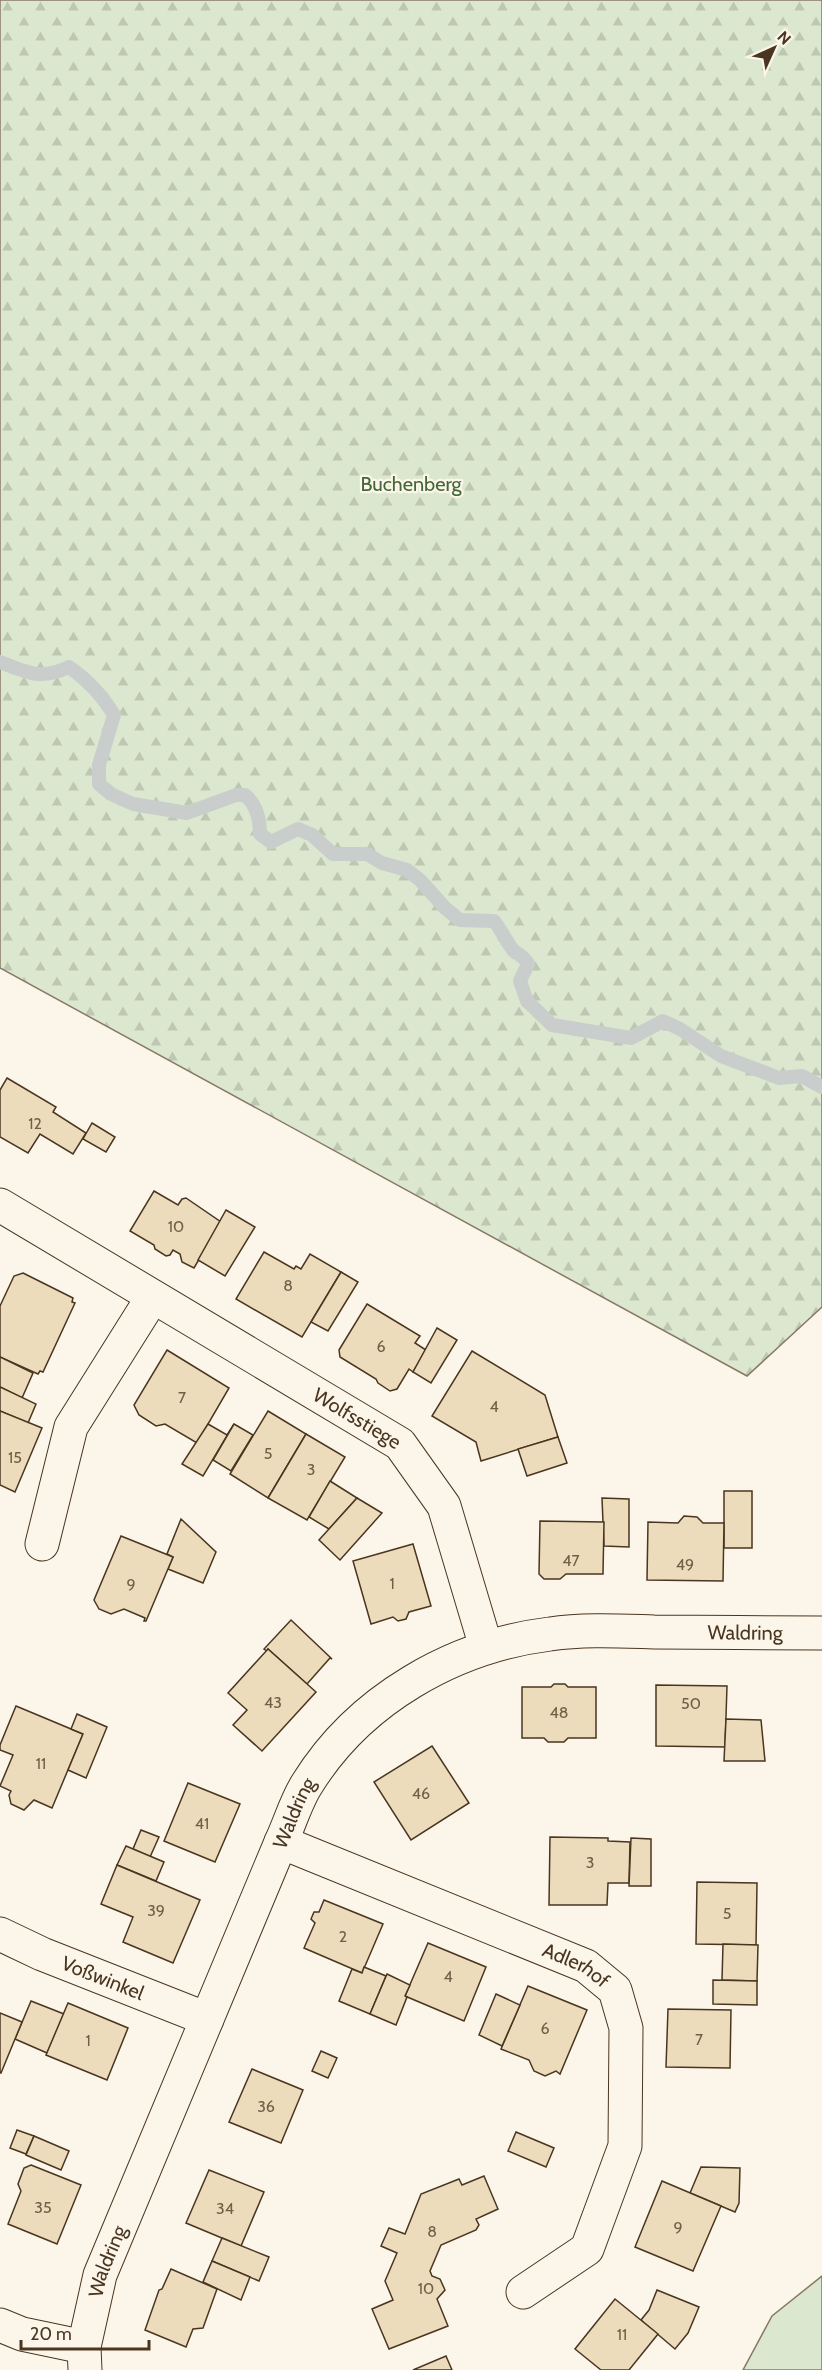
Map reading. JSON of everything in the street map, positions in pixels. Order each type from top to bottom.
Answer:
[{"type":"street","name":"Wolfsstiege","points":[[0,1205],[152,1298],[400,1444],[444,1506],[486,1647]]},
{"type":"street","points":[[42,1544],[71,1427],[152,1298]]},
{"type":"street","name":"Waldring","points":[[84,2359],[100,2275],[281,1842],[307,1785],[336,1744],[372,1708],[424,1674],[486,1647],[550,1634],[611,1631],[822,1633]]},
{"type":"street","name":"Adlerhof","points":[[281,1842],[586,1966],[615,1990],[626,2028],[625,2146],[587,2249],[523,2292]]},
{"type":"street","name":"Voßwinkel","points":[[0,1934],[42,1954],[207,2019]]},
{"type":"street","points":[[0,2325],[84,2359]]},
{"type":"green space","name":"Buchenberg","points":[[0,0],[822,0],[822,1307],[747,1376],[0,968]]},
{"type":"green space","points":[[822,2276],[822,2370],[743,2370],[772,2316]]},
{"type":"building","points":[[7,1078],[56,1107],[53,1112],[86,1133],[73,1154],[40,1134],[28,1153],[0,1137],[0,1090]]},
{"type":"building","points":[[92,1123],[115,1137],[106,1152],[83,1139]]},
{"type":"building","points":[[154,1191],[178,1205],[182,1199],[186,1198],[221,1222],[194,1268],[182,1262],[180,1254],[173,1250],[170,1255],[166,1256],[155,1249],[154,1245],[130,1231]]},
{"type":"building","points":[[226,1210],[255,1227],[225,1276],[198,1260]]},
{"type":"building","points":[[264,1252],[294,1269],[296,1266],[301,1269],[310,1254],[341,1272],[302,1337],[236,1299]]},
{"type":"building","points":[[341,1272],[358,1282],[328,1331],[311,1322]]},
{"type":"building","points":[[23,1273],[73,1298],[72,1302],[75,1303],[43,1372],[40,1371],[38,1374],[0,1357],[0,1306],[14,1276]]},
{"type":"building","points":[[367,1304],[420,1336],[415,1343],[426,1350],[413,1372],[409,1369],[397,1389],[390,1391],[376,1379],[340,1357],[339,1350]]},
{"type":"building","points":[[437,1328],[457,1340],[431,1383],[413,1372]]},
{"type":"building","points":[[167,1350],[229,1388],[197,1443],[165,1424],[156,1426],[139,1415],[134,1405]]},
{"type":"building","points":[[472,1351],[545,1395],[558,1437],[481,1461],[476,1442],[432,1416]]},
{"type":"building","points":[[0,1357],[33,1373],[22,1398],[0,1387]]},
{"type":"building","points":[[0,1387],[36,1404],[28,1423],[0,1411]]},
{"type":"building","points":[[0,1411],[42,1428],[15,1492],[0,1485]]},
{"type":"building","points":[[268,1411],[306,1434],[268,1498],[230,1474]]},
{"type":"building","points":[[208,1424],[227,1435],[234,1424],[203,1476],[182,1464]]},
{"type":"building","points":[[234,1424],[253,1435],[231,1471],[213,1460]]},
{"type":"building","points":[[306,1434],[345,1457],[307,1520],[268,1498]]},
{"type":"building","points":[[558,1437],[567,1463],[527,1476],[518,1449]]},
{"type":"building","points":[[330,1481],[357,1498],[329,1529],[309,1517]]},
{"type":"building","points":[[724,1491],[752,1491],[752,1548],[724,1548]]},
{"type":"building","points":[[357,1498],[382,1513],[340,1560],[319,1540]]},
{"type":"building","points":[[602,1498],[629,1499],[629,1547],[604,1546]]},
{"type":"building","points":[[684,1516],[697,1517],[703,1523],[724,1523],[723,1581],[647,1580],[648,1522],[678,1523]]},
{"type":"building","points":[[181,1519],[216,1552],[203,1583],[168,1569],[173,1557],[167,1554]]},
{"type":"building","points":[[540,1521],[604,1522],[603,1574],[566,1574],[560,1579],[544,1579],[539,1574]]},
{"type":"building","points":[[121,1536],[173,1557],[146,1621],[144,1621],[145,1618],[124,1609],[111,1614],[99,1609],[94,1600]]},
{"type":"building","points":[[413,1544],[431,1606],[409,1612],[406,1619],[398,1621],[393,1617],[371,1624],[353,1561]]},
{"type":"building","points":[[291,1620],[332,1659],[330,1658],[307,1684],[268,1649],[267,1651],[264,1649]]},
{"type":"building","points":[[268,1649],[316,1692],[262,1751],[233,1725],[247,1710],[228,1693]]},
{"type":"building","points":[[554,1684],[565,1684],[568,1687],[596,1687],[596,1738],[568,1738],[564,1742],[548,1742],[544,1738],[522,1738],[522,1687],[551,1687]]},
{"type":"building","points":[[656,1685],[727,1686],[725,1747],[656,1746]]},
{"type":"building","points":[[16,1706],[83,1734],[52,1808],[34,1800],[24,1810],[11,1804],[9,1795],[11,1791],[0,1786],[13,1755],[0,1750],[0,1745]]},
{"type":"building","points":[[77,1714],[107,1727],[86,1778],[68,1770],[83,1734],[71,1729]]},
{"type":"building","points":[[726,1719],[761,1720],[765,1761],[724,1761]]},
{"type":"building","points":[[432,1746],[469,1803],[411,1840],[374,1782]]},
{"type":"building","points":[[188,1783],[240,1804],[215,1862],[164,1841]]},
{"type":"building","points":[[141,1830],[159,1837],[150,1857],[133,1849]]},
{"type":"building","points":[[550,1837],[608,1838],[608,1841],[630,1842],[629,1883],[608,1883],[607,1905],[549,1905]]},
{"type":"building","points":[[631,1838],[651,1839],[651,1886],[629,1886]]},
{"type":"building","points":[[126,1846],[164,1862],[156,1881],[117,1865]]},
{"type":"building","points":[[117,1865],[200,1900],[173,1963],[123,1942],[133,1917],[101,1904]]},
{"type":"building","points":[[697,1882],[757,1883],[756,1945],[696,1944]]},
{"type":"building","points":[[324,1900],[383,1924],[362,1973],[304,1948],[315,1923],[311,1919],[314,1912],[319,1912]]},
{"type":"building","points":[[428,1943],[486,1967],[464,2021],[405,1996]]},
{"type":"building","points":[[723,1944],[758,1945],[757,1981],[722,1980]]},
{"type":"building","points":[[364,1967],[386,1976],[370,2014],[339,2001],[352,1969],[362,1973]]},
{"type":"building","points":[[387,1974],[410,1985],[396,2025],[370,2014]]},
{"type":"building","points":[[713,1980],[757,1981],[757,2005],[713,2004]]},
{"type":"building","points":[[528,1986],[587,2010],[560,2074],[556,2071],[545,2076],[534,2071],[529,2060],[501,2049]]},
{"type":"building","points":[[496,1994],[520,2005],[502,2046],[479,2035]]},
{"type":"building","points":[[31,2001],[64,2014],[47,2053],[15,2039]]},
{"type":"building","points":[[68,2003],[128,2028],[107,2080],[46,2055]]},
{"type":"building","points":[[668,2009],[731,2010],[730,2068],[666,2067]]},
{"type":"building","points":[[0,2013],[22,2022],[1,2073],[0,2073]]},
{"type":"building","points":[[321,2051],[337,2058],[328,2078],[312,2071]]},
{"type":"building","points":[[252,2069],[303,2090],[281,2143],[229,2122]]},
{"type":"building","points":[[17,2130],[34,2136],[26,2154],[10,2148]]},
{"type":"building","points":[[516,2132],[554,2148],[546,2167],[508,2151]]},
{"type":"building","points":[[34,2136],[69,2151],[61,2170],[26,2155]]},
{"type":"building","points":[[31,2165],[81,2185],[57,2244],[8,2224],[21,2191],[18,2184],[24,2168]]},
{"type":"building","points":[[701,2167],[740,2168],[739,2203],[735,2212],[690,2193]]},
{"type":"building","points":[[209,2170],[264,2192],[241,2246],[186,2223]]},
{"type":"building","points":[[484,2176],[498,2209],[476,2219],[479,2225],[476,2230],[441,2245],[430,2271],[432,2276],[440,2279],[445,2290],[437,2299],[448,2326],[389,2349],[372,2309],[393,2300],[385,2281],[397,2253],[381,2246],[389,2228],[405,2234],[421,2194],[459,2179],[462,2185]]},
{"type":"building","points":[[662,2181],[721,2206],[693,2271],[635,2247]]},
{"type":"building","points":[[222,2238],[269,2257],[259,2281],[212,2261]]},
{"type":"building","points":[[212,2261],[250,2277],[241,2300],[203,2282]]},
{"type":"building","points":[[171,2269],[217,2289],[203,2328],[193,2329],[186,2347],[145,2330],[159,2290],[162,2289]]},
{"type":"building","points":[[657,2290],[699,2307],[688,2333],[675,2349],[641,2320],[649,2310]]},
{"type":"building","points":[[615,2299],[658,2334],[629,2370],[601,2370],[575,2349]]},
{"type":"building","points":[[446,2356],[452,2370],[413,2370]]},
{"type":"waterway","points":[[0,662],[42,674],[69,667],[99,694],[114,715],[99,765],[99,784],[111,794],[133,804],[187,813],[236,795],[245,795],[257,813],[260,834],[271,842],[298,829],[312,835],[333,854],[367,854],[382,863],[407,870],[460,920],[494,921],[514,951],[528,964],[520,981],[527,1001],[552,1025],[631,1038],[663,1021],[680,1029],[721,1056],[779,1078],[802,1076],[822,1087]]}]
